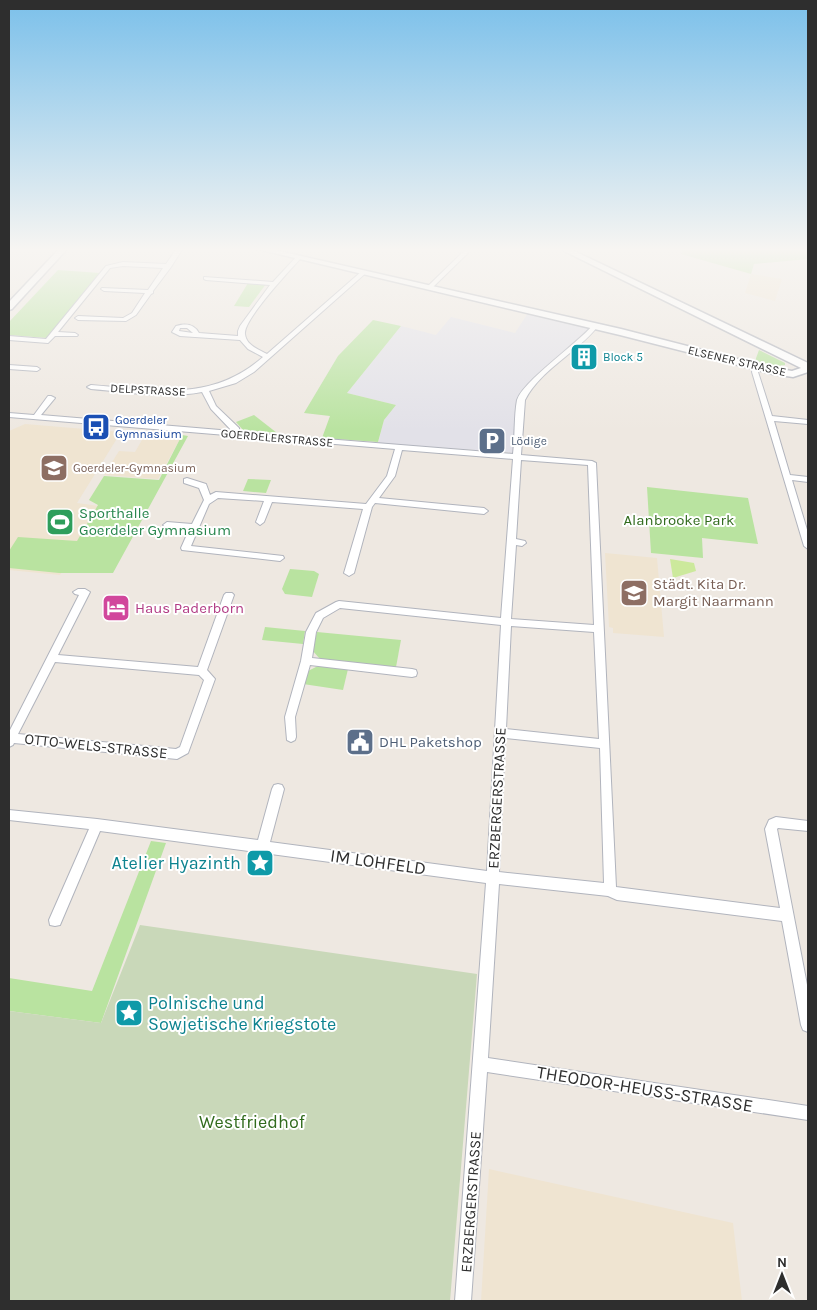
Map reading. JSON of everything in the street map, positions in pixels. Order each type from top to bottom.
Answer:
[{"type":"street","points":[[9,338],[48,341],[73,309]]},
{"type":"street","points":[[78,318],[124,320],[138,309]]},
{"type":"street","points":[[256,309],[243,325],[241,331],[242,338],[254,350],[268,357]]},
{"type":"street","name":"DELPSTRASSE","points":[[91,387],[178,393],[205,391],[228,384],[244,376],[268,357],[322,309]]},
{"type":"street","name":"ELSENER STRASSE","points":[[521,309],[785,374],[800,373],[808,368]]},
{"type":"street","points":[[687,309],[808,368]]},
{"type":"street","name":"ERZBERGERSTRASSE","points":[[463,1301],[493,877],[506,622],[517,542],[517,458],[523,394],[595,326]]},
{"type":"street","points":[[53,334],[75,335]]},
{"type":"street","points":[[197,335],[242,338]]},
{"type":"street","points":[[756,366],[754,370],[808,546]]},
{"type":"street","points":[[9,367],[37,369]]},
{"type":"street","name":"DELPSTRASSE","points":[[205,391],[212,406],[236,430],[235,434]]},
{"type":"street","points":[[32,417],[51,398]]},
{"type":"street","name":"GOERDELERSTRASSE","points":[[9,415],[592,463],[598,628]]},
{"type":"street","name":"GOERDELERSTRASSE","points":[[9,424],[32,417]]},
{"type":"street","points":[[769,418],[808,422]]},
{"type":"street","points":[[349,573],[370,503],[392,476],[399,448]]},
{"type":"street","points":[[787,477],[808,479]]},
{"type":"street","points":[[187,480],[203,486],[208,500]]},
{"type":"street","points":[[280,558],[186,548],[208,500],[216,495],[224,494],[484,511]]},
{"type":"street","points":[[260,522],[269,498]]},
{"type":"street","points":[[166,525],[194,527]]},
{"type":"street","points":[[10,740],[85,592],[78,592]]},
{"type":"street","name":"OTTO-WELS-STRASSE","points":[[10,740],[177,754],[184,750],[210,679],[202,671],[229,595]]},
{"type":"street","points":[[291,737],[290,717],[312,632],[318,616],[339,604],[506,622],[598,628],[609,810],[610,890]]},
{"type":"street","points":[[53,658],[202,671]]},
{"type":"street","points":[[306,661],[412,672]]},
{"type":"street","points":[[501,733],[605,744]]},
{"type":"street","points":[[262,846],[278,789]]},
{"type":"street","name":"IM LOHFELD","points":[[9,816],[97,824],[493,877],[610,890],[617,894],[787,915]]},
{"type":"street","points":[[808,826],[776,822],[773,824],[772,829],[808,1026]]},
{"type":"street","points":[[55,920],[97,824]]},
{"type":"street","name":"THEODOR-HEUSS-STRASSE","points":[[481,1064],[808,1113]]},
{"type":"shaded area","name":"Lödige","points":[[528,313],[591,328],[522,394],[516,453],[378,443],[384,420],[396,405],[347,393],[401,326],[436,335],[451,317],[515,333]]},
{"type":"shaded area","name":"Goerdeler-Gymnasium","points":[[25,424],[121,432],[77,503],[99,506],[60,575],[9,570],[9,431]]},
{"type":"shaded area","points":[[146,433],[182,435],[158,479],[104,475],[119,451],[135,452]]},
{"type":"shaded area","name":"Städt. Kita Dr. Margit Naarmann","points":[[605,553],[657,558],[664,637],[613,633],[613,628],[609,627]]},
{"type":"shaded area","points":[[489,1169],[733,1223],[742,1301],[481,1301]]},
{"type":"green space","points":[[21,309],[71,309],[47,338],[9,335],[9,322]]},
{"type":"green space","points":[[373,320],[401,326],[347,393],[396,405],[384,420],[378,442],[322,438],[330,416],[304,413],[338,356]]},
{"type":"green space","points":[[759,350],[785,363],[785,365],[777,366],[755,361]]},
{"type":"green space","points":[[254,415],[277,433],[243,430],[236,422]]},
{"type":"green space","points":[[182,435],[188,436],[113,573],[59,573],[9,568],[9,551],[18,537],[77,541],[98,505],[89,500],[104,476],[159,480]]},
{"type":"green space","points":[[248,479],[271,480],[266,493],[243,491]]},
{"type":"green space","name":"Alanbrooke Park","points":[[647,487],[748,498],[758,544],[702,538],[703,558],[651,553]]},
{"type":"green space","points":[[670,559],[694,563],[696,571],[673,578]]},
{"type":"green space","points":[[290,569],[314,571],[319,574],[312,597],[285,594],[282,589]]},
{"type":"green space","points":[[265,627],[305,631],[303,644],[262,640]]},
{"type":"green space","points":[[317,632],[401,640],[396,667],[320,659],[312,650]]},
{"type":"green space","points":[[318,666],[348,669],[343,690],[303,684],[306,672]]},
{"type":"green space","points":[[151,841],[166,843],[101,1023],[9,1011],[9,978],[92,991]]},
{"type":"green space","name":"Westfriedhof","points":[[140,925],[477,974],[450,1301],[9,1301],[9,1011],[101,1023]]},
{"type":"place","name":"Block 5","points":[[584,357]]},
{"type":"place","name":"Goerdeler Gymnasium","points":[[96,427]]},
{"type":"place","name":"Lödige","points":[[492,441]]},
{"type":"place","name":"Goerdeler-Gymnasium","points":[[54,468]]},
{"type":"place","name":"Sporthalle Goerdeler Gymnasium","points":[[60,522]]},
{"type":"place","name":"Städt. Kita Dr. Margit Naarmann","points":[[634,593]]},
{"type":"place","name":"Haus Paderborn","points":[[116,608]]},
{"type":"place","name":"DHL Paketshop","points":[[360,742]]},
{"type":"place","name":"Atelier Hyazinth","points":[[260,863]]},
{"type":"place","name":"Polnische und Sowjetische Kriegstote","points":[[129,1013]]}]
